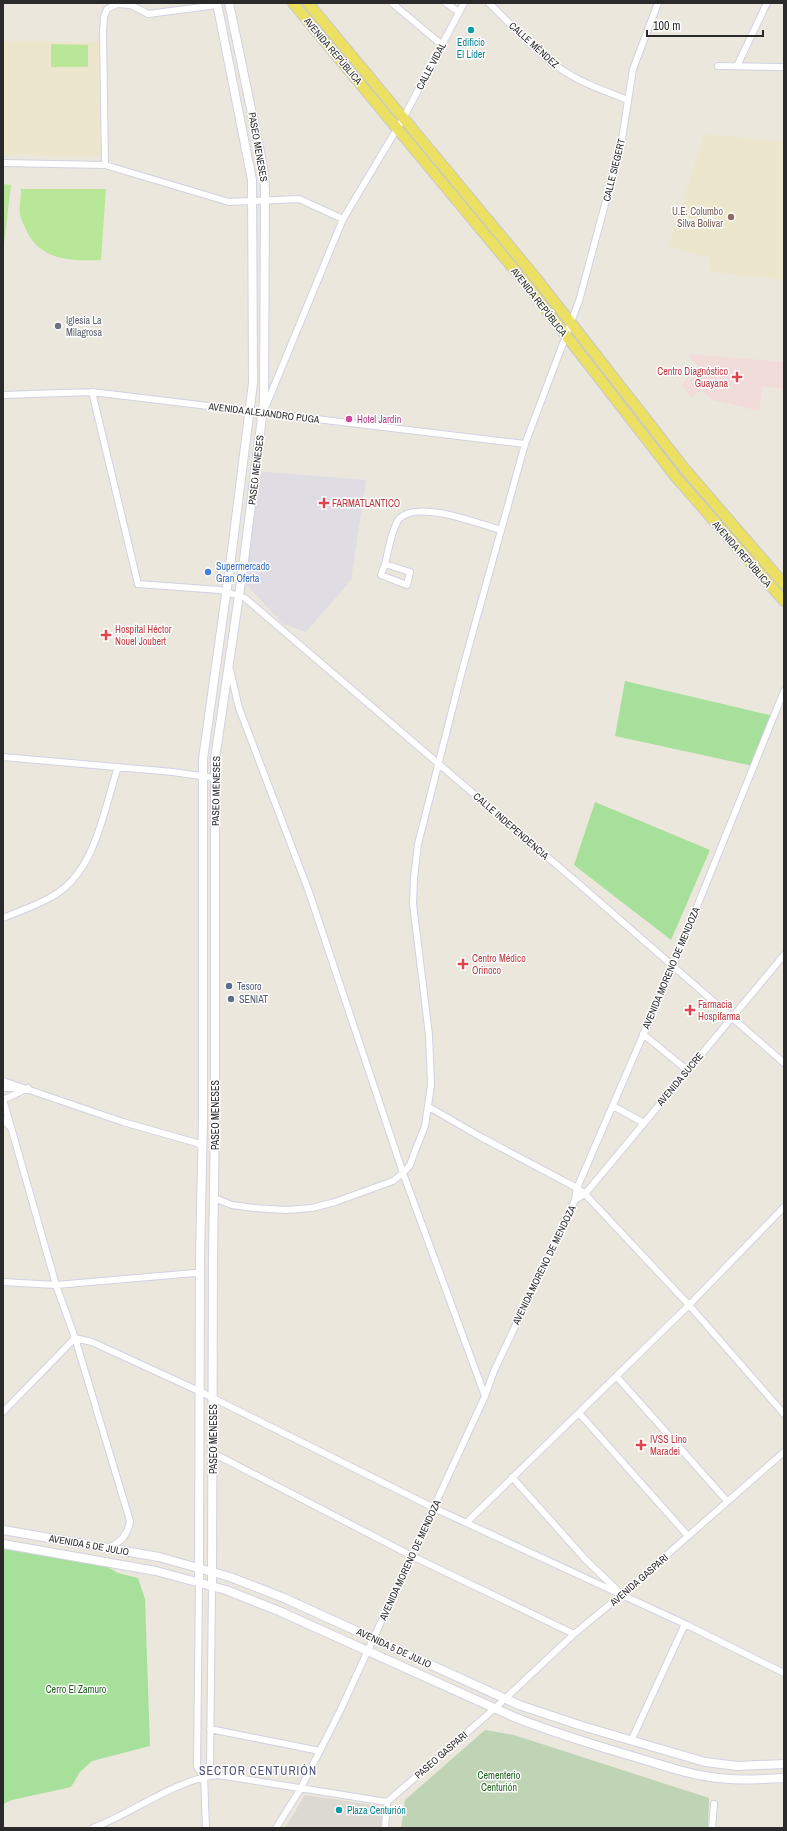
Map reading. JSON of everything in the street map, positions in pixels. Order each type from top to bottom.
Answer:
[{"type":"main road","name":"AVENIDA REPÚBLICA","points":[[293,3],[522,279],[675,476],[784,601]]},
{"type":"main road","name":"AVENIDA REPÚBLICA","points":[[308,3],[536,278],[684,468],[783,579]]},
{"type":"street","name":"PASEO MENESES","points":[[199,1582],[202,1147],[202,776],[205,737],[233,594],[263,413],[266,383],[265,201],[263,167],[230,3]]},
{"type":"street","points":[[392,3],[442,44]]},
{"type":"street","points":[[446,3],[459,12]]},
{"type":"street","name":"CALLE VIDAL","points":[[263,413],[343,219],[404,117],[464,3]]},
{"type":"street","name":"CALLE MÉNDEZ","points":[[489,3],[545,57],[560,69],[590,84],[628,100]]},
{"type":"street","name":"CALLE SIEGERT","points":[[404,1173],[410,1165],[425,1126],[429,1107],[431,1085],[431,1059],[413,904],[418,844],[525,444],[571,324],[594,248],[619,151],[637,56],[658,3]]},
{"type":"street","points":[[105,166],[103,32],[104,17],[107,9],[117,4],[131,5],[148,14],[217,4]]},
{"type":"street","name":"PASEO MENESES","points":[[212,1586],[214,1399],[215,778],[218,738],[228,665],[233,594],[253,383],[253,201],[250,169],[217,4]]},
{"type":"street","points":[[737,66],[767,4]]},
{"type":"street","points":[[718,66],[784,67]]},
{"type":"street","points":[[3,163],[105,166],[228,202],[299,199],[343,219]]},
{"type":"street","points":[[92,392],[138,584],[233,594]]},
{"type":"street","name":"AVENIDA ALEJANDRO PUGA","points":[[3,395],[92,392],[525,444]]},
{"type":"street","points":[[385,564],[410,572],[406,585],[381,575],[394,530],[400,518],[408,513],[434,512],[501,530]]},
{"type":"street","points":[[772,587],[783,579]]},
{"type":"street","name":"CALLE INDEPENDENCIA","points":[[233,594],[259,610],[784,1063]]},
{"type":"street","points":[[228,665],[239,708],[309,892],[404,1173],[485,1396]]},
{"type":"street","name":"AVENIDA MORENO DE MENDOZA","points":[[276,1828],[301,1788],[340,1711],[485,1396],[494,1371],[575,1200],[577,1188],[673,966],[784,691]]},
{"type":"street","points":[[3,757],[118,767],[215,778]]},
{"type":"street","points":[[3,918],[52,897],[71,882],[87,861],[118,767]]},
{"type":"street","name":"AVENIDA SUCRE","points":[[575,1200],[585,1194],[784,955]]},
{"type":"street","points":[[643,1034],[688,1070]]},
{"type":"street","points":[[3,1081],[28,1088],[123,1122],[197,1144],[202,1147]]},
{"type":"street","points":[[3,1088],[28,1088]]},
{"type":"street","points":[[28,1088],[3,1099],[56,1285],[75,1338],[130,1521],[129,1530],[125,1536],[119,1543],[108,1548]]},
{"type":"street","points":[[613,1106],[644,1122]]},
{"type":"street","points":[[429,1107],[479,1136],[577,1188],[585,1194],[689,1305],[784,1414]]},
{"type":"street","points":[[3,1119],[12,1130]]},
{"type":"street","points":[[3,1126],[12,1130]]},
{"type":"street","points":[[214,1198],[232,1205],[254,1208],[286,1210],[312,1208],[377,1188],[394,1181],[404,1173]]},
{"type":"street","points":[[466,1522],[617,1377],[784,1207]]},
{"type":"street","points":[[3,1282],[56,1285],[195,1273],[200,1275]]},
{"type":"street","points":[[75,1338],[92,1342],[201,1392],[434,1508],[685,1624],[784,1673]]},
{"type":"street","points":[[3,1412],[75,1338]]},
{"type":"street","points":[[617,1377],[727,1501]]},
{"type":"street","points":[[579,1413],[688,1536]]},
{"type":"street","name":"AVENIDA GASPARI","points":[[494,1709],[574,1634],[622,1596],[727,1501],[784,1452]]},
{"type":"street","points":[[213,1453],[412,1556],[574,1634]]},
{"type":"street","points":[[512,1477],[586,1559],[622,1596]]},
{"type":"street","name":"AVENIDA 5 DE JULIO","points":[[3,1530],[159,1557],[212,1571],[260,1588],[540,1713],[631,1741],[705,1762],[738,1766],[784,1764]]},
{"type":"street","name":"AVENIDA 5 DE JULIO","points":[[3,1544],[127,1565],[212,1586],[261,1603],[494,1709],[554,1732],[692,1774],[738,1780],[784,1778]]},
{"type":"street","points":[[199,1582],[197,1767],[204,1776],[206,1828]]},
{"type":"street","points":[[204,1776],[210,1768],[212,1586]]},
{"type":"street","points":[[631,1741],[685,1624]]},
{"type":"street","name":"PASEO GASPARI","points":[[387,1802],[494,1709]]},
{"type":"street","points":[[210,1729],[320,1750]]},
{"type":"street","points":[[93,1828],[107,1826],[160,1795],[204,1776],[218,1775],[387,1802],[385,1828]]},
{"type":"street","points":[[712,1828],[714,1804]]},
{"type":"shaded area","points":[[3,41],[99,42],[101,156],[3,155]]},
{"type":"shaded area","name":"U.E. Columbo Silva Bolívar","points":[[704,134],[784,142],[784,280],[710,272],[710,258],[668,247]]},
{"type":"shaded area","name":"Centro Diagnóstico Guayana","points":[[687,354],[784,362],[784,389],[762,386],[759,411],[713,400],[701,390],[691,398],[681,385],[700,368]]},
{"type":"shaded area","points":[[258,471],[366,480],[351,580],[306,632],[283,624],[244,582]]},
{"type":"shaded area","name":"Plaza Centurión","points":[[305,1795],[379,1806],[383,1814],[382,1828],[285,1828]]},
{"type":"green space","points":[[51,44],[88,45],[88,67],[51,67]]},
{"type":"green space","points":[[3,184],[11,185],[3,252]]},
{"type":"green space","points":[[21,189],[106,189],[101,260],[79,260],[59,257],[49,254],[33,242],[21,219]]},
{"type":"green space","points":[[625,681],[774,716],[753,766],[615,736]]},
{"type":"green space","points":[[595,802],[710,850],[671,940],[574,865]]},
{"type":"green space","name":"Cerro El Zamuro","points":[[3,1547],[98,1562],[118,1573],[138,1578],[145,1599],[150,1746],[92,1761],[80,1772],[71,1787],[12,1800],[3,1804]]},
{"type":"green space","name":"Cementerio Centurión","points":[[485,1730],[514,1735],[709,1798],[708,1828],[401,1828],[405,1800]]},
{"type":"place","name":"Edificio El Líder","points":[[471,30]]},
{"type":"place","name":"U.E. Columbo Silva Bolívar","points":[[731,217]]},
{"type":"place","name":"Iglesia La Milagrosa","points":[[58,326]]},
{"type":"place","name":"Centro Diagnóstico Guayana","points":[[737,377]]},
{"type":"place","name":"Hotel Jardín","points":[[349,419]]},
{"type":"place","name":"FARMATLANTICO","points":[[324,503]]},
{"type":"place","name":"Supermercado Gran Oferta","points":[[208,572]]},
{"type":"place","name":"Hospital Héctor Nouel Joubert","points":[[106,635]]},
{"type":"place","name":"Centro Médico Orinoco","points":[[463,964]]},
{"type":"place","name":"Tesoro","points":[[229,986]]},
{"type":"place","name":"SENIAT","points":[[231,999]]},
{"type":"place","name":"Farmacia Hospifarma","points":[[690,1010]]},
{"type":"place","name":"IVSS Lino Maradei","points":[[641,1445]]},
{"type":"place","name":"Plaza Centurión","points":[[339,1810]]},
{"type":"district","name":"SECTOR CENTURIÓN","points":[[258,1771]]}]
